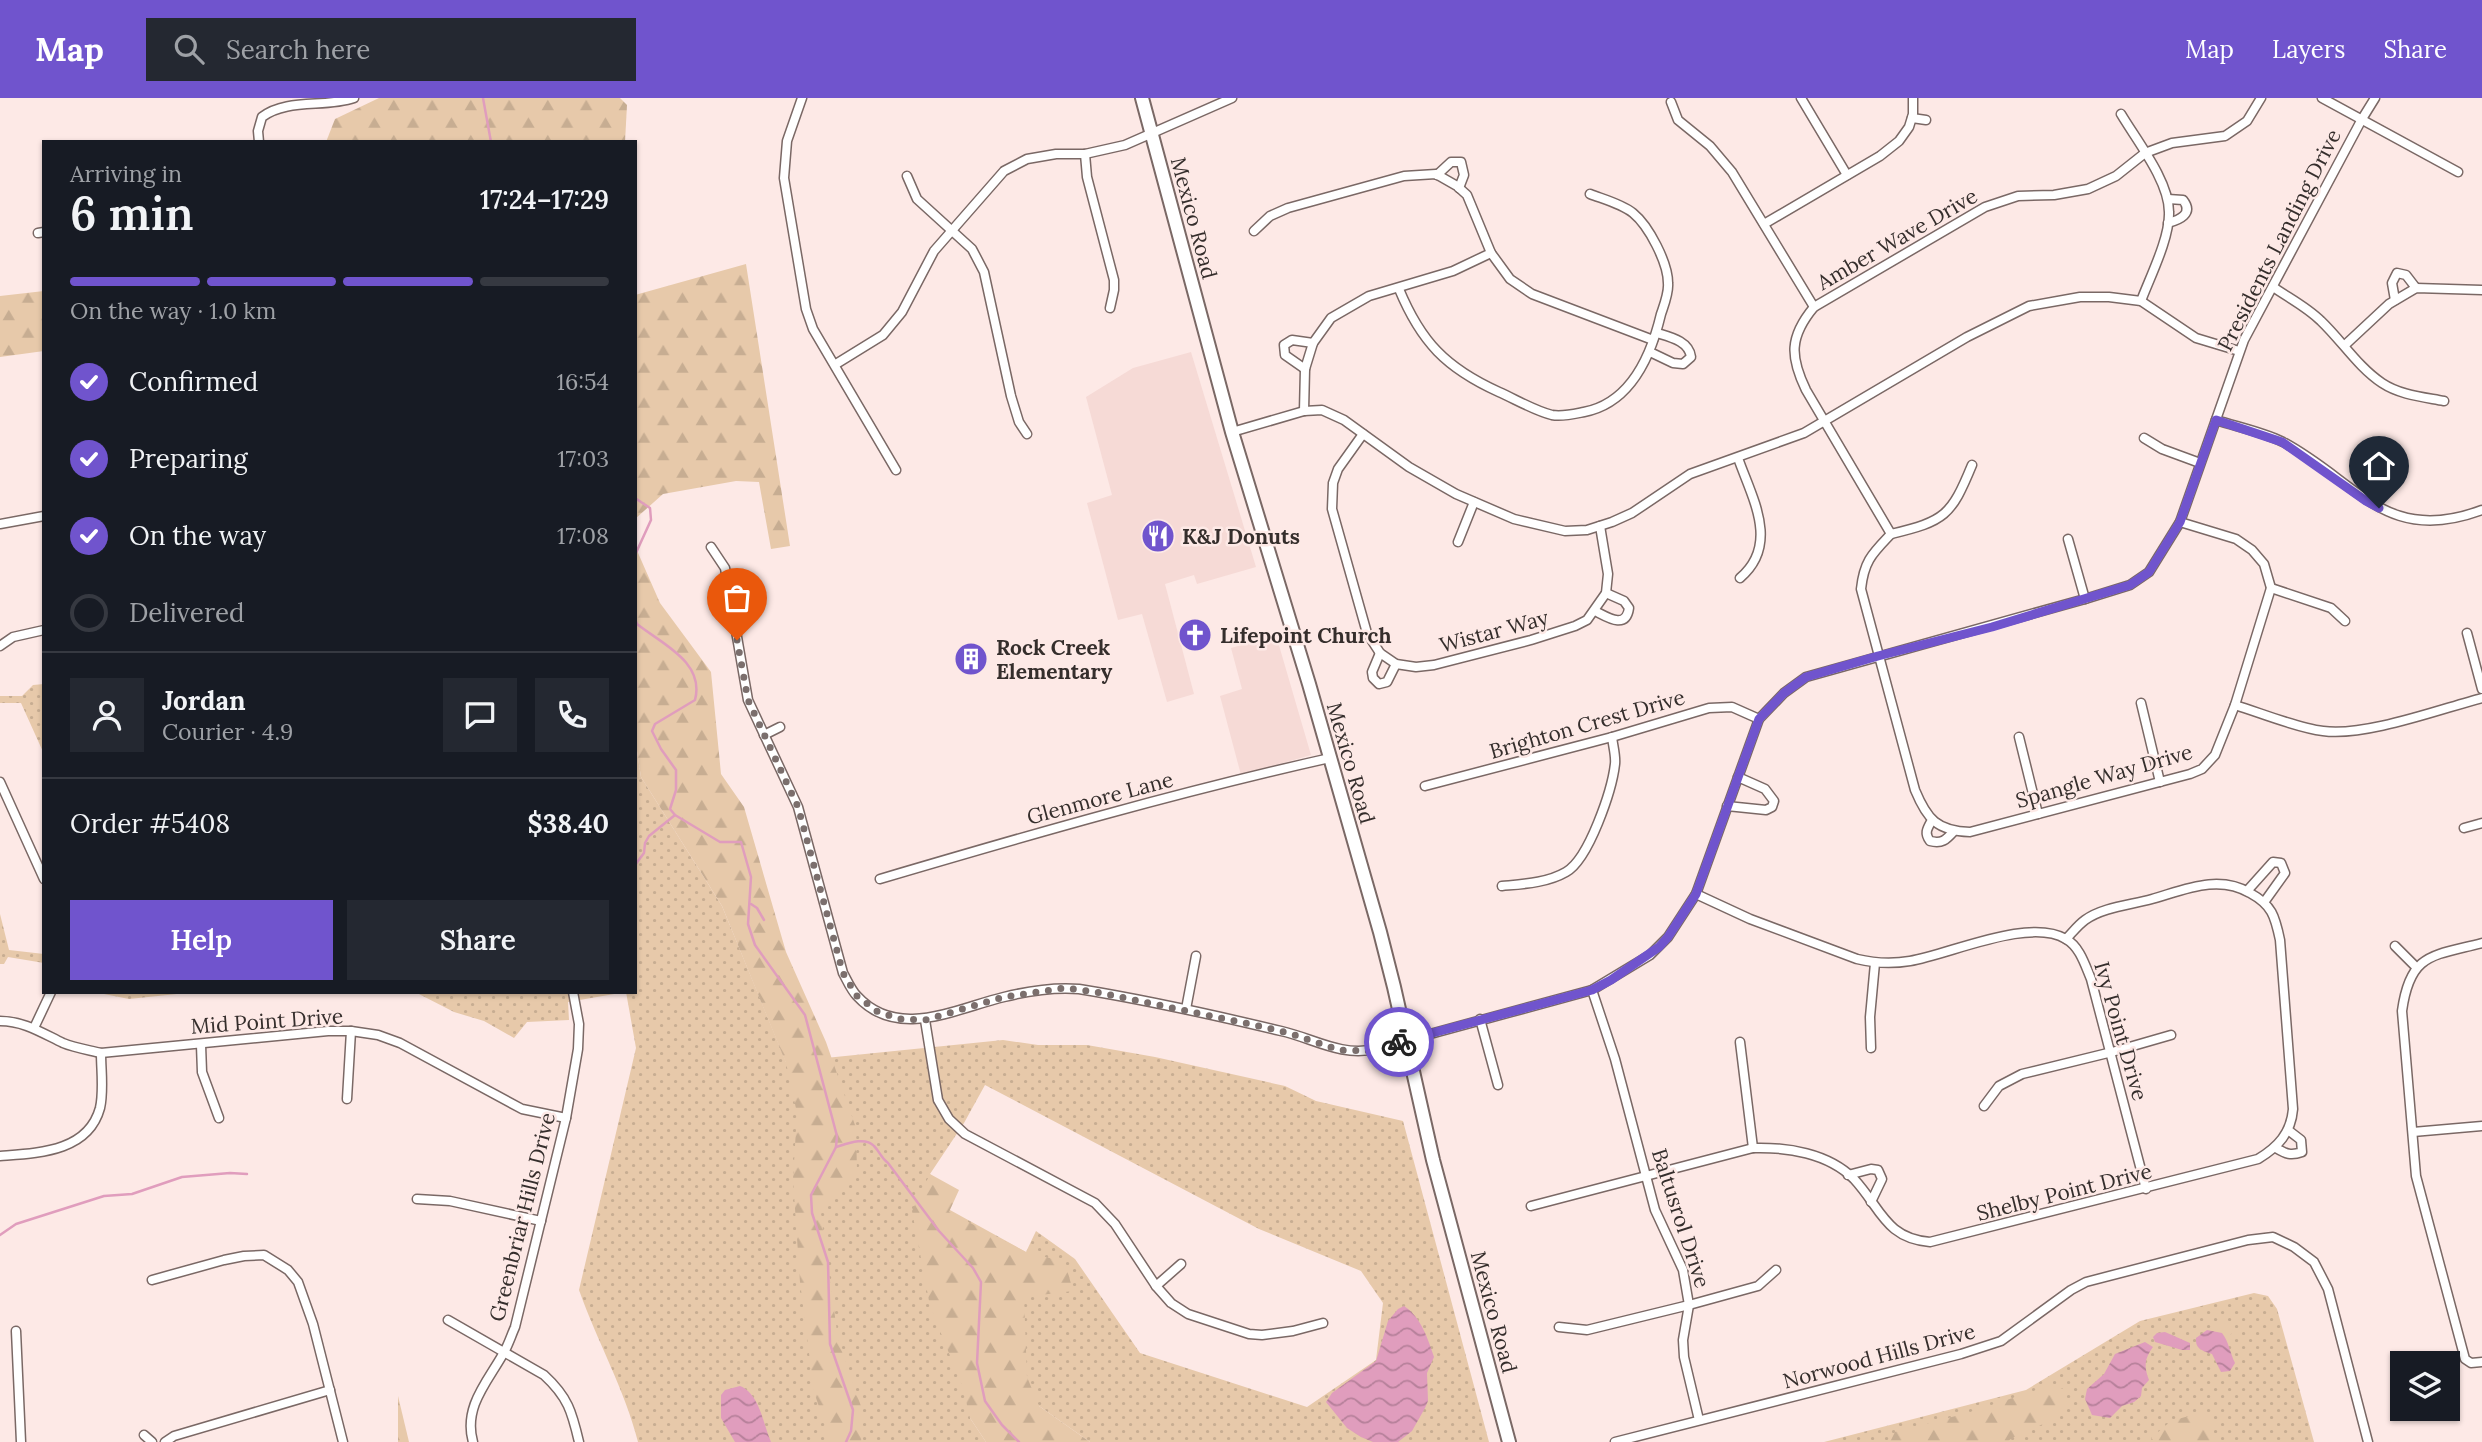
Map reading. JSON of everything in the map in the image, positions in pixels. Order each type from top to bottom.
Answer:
[{"type":"main road","name":"Mexico Road","points":[[1142,98],[1232,432],[1330,758],[1391,976],[1433,1160],[1509,1442]]},
{"type":"street","points":[[259,140],[262,117],[276,108],[342,102],[355,98]]},
{"type":"street","points":[[802,98],[787,141],[784,178],[806,309],[813,329],[896,470]]},
{"type":"street","points":[[1801,98],[1847,175]]},
{"type":"street","points":[[1764,224],[1880,156],[1902,138],[1912,118],[1913,98]]},
{"type":"street","name":"Amber Wave Drive","points":[[1892,534],[1800,378],[1793,346],[1805,318],[1814,307],[1985,207],[2018,196],[2054,195],[2088,189],[2116,176],[2145,153],[2172,143],[2225,136],[2247,121],[2261,98]]},
{"type":"street","points":[[2322,98],[2458,172]]},
{"type":"street","name":"Presidents Landing Drive","points":[[925,1020],[1004,997],[1065,988],[1186,1009],[1289,1033],[1339,1050],[1368,1051],[1592,990],[1621,974],[1659,947],[1696,894],[1759,719],[1784,693],[1806,677],[2085,599],[2130,585],[2149,572],[2180,522],[2239,351],[2375,98]]},
{"type":"street","points":[[836,365],[883,335],[902,312],[934,251],[1004,171],[1027,159],[1056,154],[1085,154],[1125,145],[1227,99]]},
{"type":"street","points":[[1671,102],[1678,120],[1710,146],[1732,172],[1814,307]]},
{"type":"street","points":[[2121,114],[2145,153],[2168,199],[2168,223],[2141,301]]},
{"type":"street","points":[[1912,118],[1926,120]]},
{"type":"street","points":[[1085,154],[1087,177],[1114,280],[1110,308]]},
{"type":"street","points":[[1437,175],[1451,162],[1461,162],[1464,175],[1459,188]]},
{"type":"street","points":[[1254,231],[1270,216],[1288,208],[1404,176],[1437,175],[1467,195],[1491,253],[1510,279],[1532,294],[1686,346],[1691,351],[1691,357],[1683,364],[1650,352]]},
{"type":"street","points":[[907,176],[917,198],[972,249],[984,272],[1011,396],[1018,422],[1027,434]]},
{"type":"street","points":[[1399,289],[1411,317],[1429,345],[1454,368],[1476,382],[1553,415],[1573,415],[1594,410],[1617,399],[1634,379],[1650,352],[1668,284],[1663,261],[1652,238],[1633,213],[1590,194]]},
{"type":"street","points":[[2168,199],[2183,200],[2187,211],[2182,218],[2168,223]]},
{"type":"street","points":[[1304,411],[1305,369],[1312,343],[1331,318],[1369,296],[1453,271],[1491,253]]},
{"type":"street","points":[[2395,300],[2392,283],[2397,273],[2406,275],[2416,288]]},
{"type":"street","points":[[2273,287],[2307,309],[2383,384],[2411,395],[2444,401]]},
{"type":"street","points":[[2345,345],[2395,300],[2416,288],[2482,290]]},
{"type":"street","points":[[1232,432],[1304,411],[1322,410],[1335,414],[1429,480],[1474,502],[1514,519],[1552,529],[1587,530],[1632,513],[1690,474],[1804,433],[1967,337],[2029,306],[2080,297],[2141,301],[2196,338],[2239,351]]},
{"type":"street","points":[[1305,369],[1285,355],[1284,345],[1292,340],[1312,343]]},
{"type":"street","points":[[2216,420],[2282,442],[2366,501],[2393,514],[2414,520],[2436,520],[2460,518],[2482,510]]},
{"type":"street","points":[[1363,434],[1338,469],[1333,482],[1332,509],[1367,633],[1380,653],[1396,664],[1387,682],[1379,684],[1371,672],[1380,653]]},
{"type":"street","points":[[2144,438],[2162,449],[2200,463]]},
{"type":"street","points":[[1738,458],[1761,530],[1758,557],[1740,578]]},
{"type":"street","points":[[1892,534],[1925,526],[1947,513],[1959,498],[1972,465]]},
{"type":"street","points":[[1458,542],[1474,502]]},
{"type":"street","points":[[0,524],[42,516]]},
{"type":"street","points":[[2180,522],[2236,539],[2252,550],[2264,564],[2271,588],[2331,608],[2345,621]]},
{"type":"street","points":[[1595,611],[1617,621],[1623,620],[1629,614],[1629,608],[1624,601],[1606,593],[1608,574],[1600,526]]},
{"type":"street","name":"Spangle Way Drive","points":[[1892,534],[1873,552],[1863,572],[1861,589],[1915,790],[1924,812],[1931,820],[1926,836],[1930,841],[1938,843],[1946,840],[1954,831],[1970,832],[2160,782],[2190,774],[2208,764],[2215,755],[2235,705],[2271,588]]},
{"type":"street","points":[[2068,539],[2085,599]]},
{"type":"street","points":[[711,547],[725,568],[748,700],[798,807],[843,973],[857,996],[878,1012],[901,1019],[925,1020],[938,1100],[949,1119],[965,1134],[1096,1203],[1115,1224],[1156,1286],[1171,1303],[1188,1314],[1249,1334],[1275,1335],[1323,1323]]},
{"type":"street","name":"Wistar Way","points":[[1396,664],[1416,667],[1434,665],[1575,626],[1587,620],[1606,593]]},
{"type":"street","points":[[0,646],[13,637],[42,630]]},
{"type":"street","points":[[2467,633],[2482,689]]},
{"type":"street","points":[[2235,705],[2321,731],[2341,733],[2367,729],[2482,698]]},
{"type":"street","points":[[2141,703],[2160,782]]},
{"type":"street","name":"Brighton Crest Drive","points":[[1425,786],[1612,737],[1709,708],[1732,707],[1759,719]]},
{"type":"street","points":[[764,735],[780,727]]},
{"type":"street","points":[[1502,887],[1540,882],[1567,872],[1586,850],[1610,786],[1615,762],[1612,737]]},
{"type":"street","points":[[2019,737],[2038,814]]},
{"type":"street","name":"Glenmore Lane","points":[[880,879],[1188,792],[1330,758]]},
{"type":"street","points":[[1727,806],[1766,810],[1772,807],[1774,801],[1765,789],[1738,777]]},
{"type":"street","points":[[0,782],[42,875]]},
{"type":"street","points":[[1931,820],[1954,831]]},
{"type":"street","points":[[2464,828],[2482,823]]},
{"type":"street","points":[[1696,894],[1775,929],[1875,963],[1910,961],[2027,931],[2049,933],[2066,939],[2083,922],[2099,913],[2204,884],[2227,883],[2265,901],[2284,876],[2285,869],[2281,863],[2273,862],[2247,891]]},
{"type":"street","name":"Shelby Point Drive","points":[[1531,1206],[1753,1148],[1793,1149],[1827,1161],[1848,1175],[1896,1232],[1917,1241],[1930,1242],[2258,1159],[2276,1148],[2288,1130],[2293,1109],[2280,940],[2275,919],[2265,901]]},
{"type":"street","name":"Ivy Point Drive","points":[[2066,939],[2081,955],[2091,979],[2146,1189]]},
{"type":"street","points":[[2482,943],[2438,954],[2416,967],[2405,990],[2402,1011],[2416,1176],[2465,1359],[2471,1363],[2482,1362]]},
{"type":"street","points":[[2395,946],[2416,967]]},
{"type":"street","points":[[1186,1009],[1196,956]]},
{"type":"street","points":[[1871,1048],[1870,1017],[1875,963]]},
{"type":"street","name":"Baltusrol Drive","points":[[1592,990],[1615,1059],[1648,1175],[1655,1210],[1683,1270],[1689,1305],[1683,1347],[1687,1376],[1699,1420]]},
{"type":"street","points":[[34,1028],[50,994]]},
{"type":"street","name":"Greenbriar Hills Drive","points":[[472,1442],[470,1420],[473,1407],[514,1328],[566,1118],[578,1049],[579,1024],[573,994]]},
{"type":"street","points":[[1480,1019],[1498,1085]]},
{"type":"street","name":"Mid Point Drive","points":[[0,1021],[11,1021],[34,1028],[66,1044],[101,1053],[328,1031],[377,1035],[400,1043],[522,1110],[566,1118]]},
{"type":"street","points":[[347,1099],[351,1031]]},
{"type":"street","points":[[1984,1105],[1999,1086],[2022,1074],[2171,1035]]},
{"type":"street","points":[[1740,1042],[1753,1148]]},
{"type":"street","points":[[201,1045],[202,1072],[219,1118]]},
{"type":"street","points":[[0,1156],[59,1149],[81,1139],[94,1124],[101,1106],[101,1053]]},
{"type":"street","points":[[2413,1132],[2482,1126]]},
{"type":"street","name":"Shelby Point Drive","points":[[2276,1148],[2287,1154],[2301,1152],[2301,1140],[2288,1130]]},
{"type":"street","points":[[1848,1175],[1871,1169],[1878,1170],[1882,1179],[1871,1202]]},
{"type":"street","points":[[416,1199],[450,1201],[541,1221]]},
{"type":"street","name":"Norwood Hills Drive","points":[[1615,1442],[1943,1360],[2001,1341],[2071,1290],[2102,1276],[2248,1240],[2273,1237],[2305,1254],[2322,1275],[2368,1442]]},
{"type":"street","points":[[152,1280],[244,1256],[264,1255],[288,1270],[304,1295],[343,1442]]},
{"type":"street","points":[[1156,1286],[1181,1265]]},
{"type":"street","points":[[1559,1327],[1587,1331],[1689,1305],[1758,1286],[1776,1270]]},
{"type":"street","points":[[448,1320],[544,1375],[572,1410],[579,1442]]},
{"type":"street","points":[[16,1331],[21,1442]]},
{"type":"street","points":[[165,1442],[174,1436],[330,1390]]},
{"type":"street","points":[[144,1435],[152,1442]]},
{"type":"shaded area","points":[[1191,352],[1256,567],[1197,584],[1194,575],[1165,584],[1194,694],[1167,702],[1142,614],[1118,620],[1087,503],[1112,495],[1086,397],[1133,368]]},
{"type":"shaded area","points":[[1276,635],[1311,755],[1241,775],[1220,696],[1242,689],[1231,648]]},
{"type":"green space","points":[[379,98],[620,98],[627,105],[625,140],[327,140],[335,119]]},
{"type":"green space","points":[[746,264],[790,546],[771,549],[759,482],[736,481],[663,494],[637,517],[637,294]]},
{"type":"green space","points":[[42,291],[42,351],[0,357],[0,296]]},
{"type":"green space","points":[[637,551],[660,603],[711,672],[721,774],[744,807],[786,952],[826,1042],[856,1128],[857,1172],[820,1206],[838,1339],[864,1415],[861,1442],[825,1442],[827,1430],[814,1392],[800,1282],[793,1179],[797,1113],[786,1063],[722,906],[641,777],[637,751]]},
{"type":"green space","points":[[42,684],[42,750],[21,703],[0,703],[0,696],[22,696],[33,685]]},
{"type":"green space","points":[[637,751],[641,777],[722,906],[786,1062],[1003,1040],[1038,1045],[1087,1045],[1285,1086],[1316,1101],[1403,1121],[1489,1442],[1090,1442],[1039,1406],[970,1418],[986,1442],[638,1442],[626,1403],[579,1290],[636,1048],[626,994],[637,994]],"holes":[[[985,1085],[1259,1229],[1361,1271],[1383,1303],[1376,1360],[1307,1407],[1140,1353],[1075,1259],[1036,1231],[1026,1252],[950,1210],[930,1174],[964,1123]]]},
{"type":"green space","points":[[0,914],[9,950],[42,954],[42,963],[8,957],[4,964],[0,964]]},
{"type":"green space","points":[[104,994],[177,994],[129,999]]},
{"type":"green space","points":[[419,994],[614,994],[568,1002],[569,1020],[527,1022],[514,1038],[484,1021],[454,1012]]},
{"type":"green space","points":[[930,1174],[959,1190],[949,1212],[1026,1252],[1065,1262],[1073,1291],[1024,1297],[1027,1377],[1039,1406],[1090,1442],[986,1442],[970,1418],[963,1388],[930,1306],[912,1211]]},
{"type":"green space","points":[[2254,1293],[2268,1296],[2277,1309],[2314,1442],[1824,1442],[2026,1390],[2140,1321]]},
{"type":"green space","points":[[2221,1322],[2232,1330],[2229,1341],[2223,1333],[2213,1331]]},
{"type":"green space","points":[[2052,1385],[2066,1390],[2066,1402],[2062,1410],[2046,1423],[2007,1442],[1890,1442],[1895,1432],[1967,1413]]},
{"type":"green space","points":[[398,1396],[409,1442],[398,1442]]},
{"type":"green space","points":[[2203,1412],[2213,1415],[2214,1442],[2155,1442],[2151,1438],[2171,1421]]},
{"type":"water","points":[[1404,1306],[1419,1322],[1434,1357],[1427,1373],[1428,1401],[1412,1431],[1398,1442],[1373,1442],[1347,1428],[1326,1402],[1332,1393],[1376,1361],[1388,1321]]},
{"type":"water","points":[[2207,1330],[2222,1333],[2224,1336],[2235,1363],[2230,1371],[2221,1372],[2212,1354],[2197,1345],[2196,1338]]},
{"type":"water","points":[[2165,1332],[2190,1343],[2190,1350],[2155,1342],[2153,1337],[2157,1333]]},
{"type":"water","points":[[2145,1342],[2153,1347],[2146,1363],[2149,1380],[2142,1388],[2141,1396],[2122,1406],[2110,1418],[2092,1415],[2085,1399],[2087,1389],[2104,1374],[2115,1354]]},
{"type":"water","points":[[740,1386],[747,1390],[756,1402],[771,1442],[735,1442],[721,1418],[721,1395],[725,1390]]},
{"type":"waterway","points":[[483,98],[491,140]]},
{"type":"waterway","points":[[637,499],[650,508],[651,520],[637,551]]},
{"type":"waterway","points":[[637,624],[679,655],[694,675],[695,700],[655,724],[652,731],[676,770],[676,790],[670,809],[675,815],[720,842],[741,842],[751,877],[748,924],[755,945],[805,1015],[837,1136],[836,1147],[811,1195],[812,1213],[828,1262],[830,1344],[853,1410],[851,1431],[846,1442]]},
{"type":"waterway","points":[[637,862],[644,853],[649,836],[675,815]]},
{"type":"waterway","points":[[751,904],[757,908],[764,920]]},
{"type":"waterway","points":[[836,1147],[861,1141],[874,1146],[939,1231],[973,1268],[981,1282],[977,1363],[985,1401],[1002,1425],[1019,1442]]},
{"type":"waterway","points":[[0,1235],[16,1224],[104,1196],[132,1194],[182,1177],[247,1174]]},
{"type":"way so far","points":[[737,640],[748,700],[798,807],[843,973],[857,996],[878,1012],[901,1019],[925,1020],[1004,997],[1065,988],[1186,1009],[1289,1033],[1339,1050],[1368,1051],[1399,1042]]},
{"type":"place","name":"K&J Donuts","points":[[1158,536]]},
{"type":"place","name":"Lifepoint Church","points":[[1195,635]]},
{"type":"place","name":"Rock Creek Elementary","points":[[971,659]]},
{"type":"route","points":[[1399,1042],[1592,990],[1650,955],[1668,937],[1696,894],[1759,719],[1784,693],[1806,677],[1992,627],[2130,585],[2149,572],[2180,522],[2216,420],[2282,442],[2379,508]]}]
